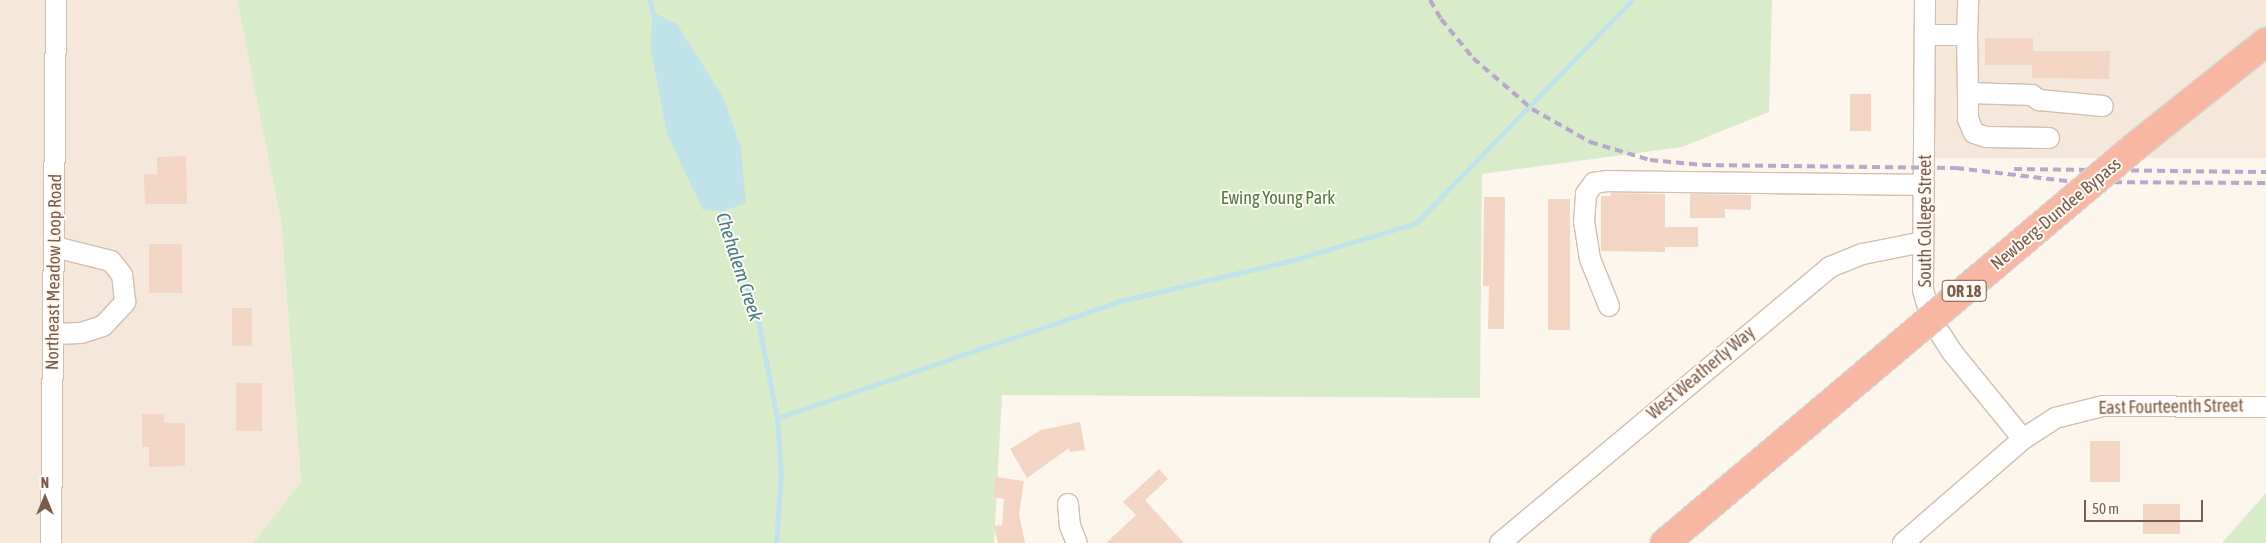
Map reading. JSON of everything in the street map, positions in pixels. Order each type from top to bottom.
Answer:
[{"type":"highway","name":"Newberg-Dundee Bypass","points":[[1665,543],[2137,145],[2266,42]]},
{"type":"street","name":"Northeast Meadow Loop Road","points":[[50,543],[56,0]]},
{"type":"street","name":"South College Street","points":[[1925,0],[1922,185],[1923,290],[1932,321],[1974,381],[2023,439]]},
{"type":"street","points":[[1968,0],[1968,119],[1974,133],[1986,138],[2049,138]]},
{"type":"street","points":[[1925,35],[1967,36]]},
{"type":"street","points":[[1968,93],[2032,95],[2039,100],[2103,106]]},
{"type":"street","points":[[1609,306],[1590,259],[1584,223],[1586,194],[1594,184],[1606,181],[1922,185]]},
{"type":"street","name":"West Weatherly Way","points":[[1500,543],[1830,267],[1864,254],[1923,242]]},
{"type":"street","points":[[53,334],[81,333],[103,326],[125,302],[122,275],[111,261],[54,247]]},
{"type":"street","name":"East Fourteenth Street","points":[[1904,543],[2023,439],[2055,418],[2103,406],[2266,407]]},
{"type":"street","points":[[1068,504],[1070,526],[1077,543]]},
{"type":"shaded area","points":[[0,0],[237,0],[281,221],[301,482],[253,543],[0,543]]},
{"type":"shaded area","points":[[1925,0],[2266,0],[2266,158],[1925,158]]},
{"type":"green space","name":"Ewing Young Park","points":[[237,0],[1772,0],[1769,112],[1682,147],[1482,174],[1480,398],[1002,395],[994,543],[253,543],[301,482],[281,221]]},
{"type":"green space","points":[[2266,493],[2266,543],[2222,543]]},
{"type":"water","points":[[652,12],[677,24],[723,97],[741,148],[746,203],[723,211],[703,210],[667,134],[651,51]]},
{"type":"building","points":[[1985,38],[2033,38],[2033,51],[2110,51],[2109,79],[2032,78],[2032,65],[1985,65]]},
{"type":"building","points":[[1850,94],[1871,94],[1871,131],[1850,131]]},
{"type":"building","points":[[186,156],[187,204],[145,204],[144,174],[157,174],[157,157]]},
{"type":"building","points":[[1611,193],[1665,194],[1665,227],[1698,227],[1698,247],[1665,247],[1665,252],[1601,251],[1601,196],[1611,196]]},
{"type":"building","points":[[1690,194],[1751,195],[1751,210],[1725,209],[1725,218],[1690,218]]},
{"type":"building","points":[[1484,197],[1505,197],[1504,329],[1488,329],[1489,286],[1483,286]]},
{"type":"building","points":[[1548,199],[1570,199],[1570,330],[1548,330]]},
{"type":"building","points":[[149,244],[182,244],[182,293],[149,293]]},
{"type":"building","points":[[232,308],[252,308],[252,346],[232,346]]},
{"type":"building","points":[[236,383],[262,383],[262,431],[236,431]]},
{"type":"building","points":[[142,414],[164,414],[164,423],[185,423],[185,466],[149,467],[149,447],[142,447]]},
{"type":"building","points":[[1080,422],[1085,450],[1070,452],[1069,448],[1027,478],[1010,449],[1041,430]]},
{"type":"building","points":[[2090,441],[2120,441],[2120,482],[2090,482]]},
{"type":"building","points":[[1159,469],[1168,479],[1145,500],[1184,543],[1106,543],[1136,515],[1123,502]]},
{"type":"building","points":[[996,477],[1024,481],[1019,514],[1025,543],[998,543],[994,526],[1002,525],[1004,499],[993,497]]},
{"type":"building","points":[[2143,504],[2180,504],[2180,534],[2143,534]]},
{"type":"waterway","name":"Chehalem Creek","points":[[649,0],[654,16]]},
{"type":"waterway","points":[[777,418],[1120,301],[1293,260],[1416,223],[1632,0]]},
{"type":"waterway","name":"Chehalem Creek","points":[[721,206],[758,321],[777,418],[781,474],[776,543]]},
{"type":"railway","points":[[1430,0],[1441,19],[1473,58],[1532,109],[1590,142],[1650,160],[1703,165],[1956,168],[2075,182],[2266,183]]},
{"type":"railway","points":[[2014,169],[2266,172]]}]
